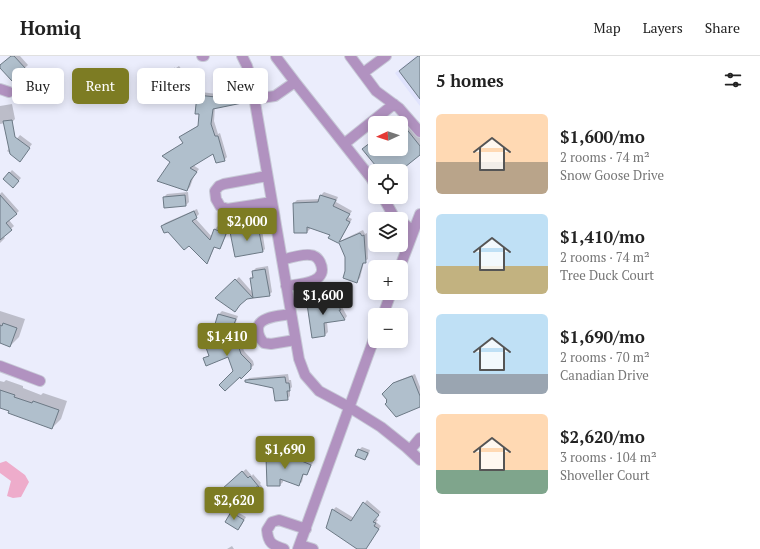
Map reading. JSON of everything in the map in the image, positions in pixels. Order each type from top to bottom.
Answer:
[{"type":"street","points":[[242,56],[248,68]]},
{"type":"street","points":[[277,56],[295,82],[368,174]]},
{"type":"street","points":[[350,56],[376,91],[399,108],[420,132]]},
{"type":"street","points":[[363,73],[386,56]]},
{"type":"street","points":[[268,97],[275,96],[295,82]]},
{"type":"street","points":[[255,104],[295,340],[299,359],[305,375],[319,391],[349,407],[381,427],[420,460]]},
{"type":"street","points":[[344,144],[394,104]]},
{"type":"street","points":[[267,176],[219,186],[215,191],[216,199],[220,206],[227,209],[272,202]]},
{"type":"street","points":[[403,260],[420,214]]},
{"type":"street","points":[[408,227],[413,231]]},
{"type":"street","points":[[282,260],[311,255],[318,259],[322,267],[321,275],[316,280],[286,286]]},
{"type":"street","points":[[291,314],[263,320],[258,324],[259,338],[264,343],[271,344],[295,340]]},
{"type":"street","points":[[313,549],[299,547],[371,348]]},
{"type":"street","points":[[0,366],[40,381]]},
{"type":"street","points":[[410,450],[420,438]]},
{"type":"street","points":[[284,549],[273,545],[268,539],[267,530],[272,522],[279,520],[306,528]]},
{"type":"shaded area","points":[[416,56],[420,56],[420,106],[395,73]]},
{"type":"shaded area","points":[[6,461],[25,475],[29,482],[21,497],[13,498],[7,496],[11,481],[0,473],[0,463]]},
{"type":"building","points":[[11,56],[14,56],[25,68],[12,68],[12,81],[0,68],[0,65]]},
{"type":"building","points":[[420,56],[420,99],[399,71]]},
{"type":"building","points":[[205,96],[213,97],[213,104],[237,104],[213,109],[211,124],[215,136],[218,136],[225,161],[216,163],[213,154],[190,168],[197,172],[191,180],[187,191],[157,181],[170,162],[162,156],[183,143],[179,137],[198,126],[199,114],[195,114],[196,104],[205,104]]},
{"type":"building","points":[[12,120],[15,137],[30,148],[20,162],[10,154],[3,121]]},
{"type":"building","points":[[408,131],[420,146],[420,155],[408,165],[374,164],[362,149],[368,144],[368,156],[408,156]]},
{"type":"building","points":[[9,172],[19,181],[13,188],[3,179]]},
{"type":"building","points":[[0,195],[17,214],[6,223],[12,230],[0,240]]},
{"type":"building","points":[[185,195],[186,206],[164,208],[163,197]]},
{"type":"building","points":[[320,195],[336,200],[333,206],[350,214],[346,220],[350,222],[339,242],[360,233],[362,236],[364,235],[366,263],[363,263],[357,283],[343,278],[345,271],[345,257],[339,243],[328,238],[330,235],[307,227],[307,233],[294,233],[293,203],[318,202]]},
{"type":"building","points":[[194,211],[197,218],[192,221],[210,240],[214,229],[226,234],[220,249],[214,247],[207,264],[189,246],[184,250],[168,232],[164,233],[161,226]]},
{"type":"building","points":[[258,226],[263,252],[235,257],[230,232],[246,230],[245,228]]},
{"type":"building","points":[[265,269],[270,296],[253,298],[250,278],[253,278],[252,271]]},
{"type":"building","points":[[235,279],[253,298],[247,299],[235,312],[215,298]]},
{"type":"building","points":[[333,298],[341,310],[339,310],[345,320],[324,323],[325,336],[312,338],[307,304],[328,301]]},
{"type":"building","points":[[218,314],[236,319],[232,329],[215,324]]},
{"type":"building","points":[[3,323],[17,328],[10,347],[0,343],[0,325],[2,326]]},
{"type":"building","points":[[233,330],[241,354],[251,364],[251,369],[225,391],[219,385],[233,371],[228,357],[206,366],[203,358],[209,356],[204,342],[211,339],[210,337]]},
{"type":"building","points":[[412,376],[420,396],[420,407],[396,417],[385,404],[387,400],[382,394],[393,383]]},
{"type":"building","points":[[285,377],[286,383],[289,383],[290,391],[287,391],[288,400],[275,401],[273,388],[245,382],[245,380]]},
{"type":"building","points":[[0,390],[15,395],[14,397],[32,403],[33,401],[59,410],[52,429],[8,413],[9,411],[0,408]]},
{"type":"building","points":[[358,449],[368,453],[365,460],[355,456]]},
{"type":"building","points":[[290,456],[311,465],[307,475],[303,474],[299,486],[280,479],[280,486],[267,486],[266,457]]},
{"type":"building","points":[[242,471],[248,478],[250,476],[259,487],[256,487],[262,493],[247,510],[222,489]]},
{"type":"building","points":[[363,502],[379,515],[373,522],[376,523],[374,526],[379,529],[366,549],[357,549],[326,528],[332,509],[351,521]]},
{"type":"building","points":[[231,512],[244,520],[238,530],[225,522]]}]
